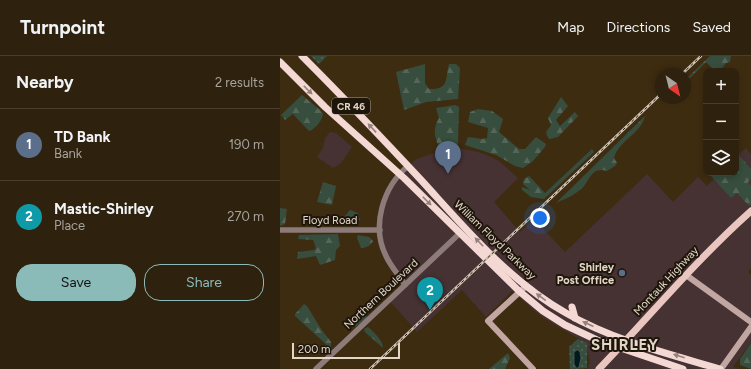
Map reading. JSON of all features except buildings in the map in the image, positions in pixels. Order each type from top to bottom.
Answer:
[{"type":"highway","name":"William Floyd Parkway","points":[[302,56],[491,254],[526,286],[548,303],[598,329],[627,340],[721,369]]},
{"type":"highway","name":"William Floyd Parkway","points":[[280,62],[328,110],[399,174],[519,291],[543,311],[560,322],[586,335],[654,360],[668,368],[683,369]]},
{"type":"highway","points":[[572,307],[575,318]]},
{"type":"highway","points":[[654,360],[668,368]]},
{"type":"main road","name":"Montauk Highway","points":[[599,369],[686,275],[751,211]]},
{"type":"main road","points":[[686,275],[750,321]]},
{"type":"main road","points":[[526,286],[488,321],[533,369]]},
{"type":"main road","points":[[721,369],[751,327]]},
{"type":"street","points":[[405,285],[390,264],[385,253],[381,240],[380,216],[387,192],[399,174],[408,166]]},
{"type":"street","points":[[363,230],[374,226],[380,216]]},
{"type":"street","name":"Floyd Road","points":[[280,230],[380,230]]},
{"type":"street","name":"Northern Boulevard","points":[[316,369],[460,233]]},
{"type":"shaded area","points":[[330,132],[336,133],[352,147],[341,163],[333,168],[317,157],[323,148],[325,138]]},
{"type":"shaded area","points":[[746,148],[751,154],[751,268],[748,272],[751,275],[751,342],[733,367],[739,369],[588,369],[590,361],[584,342],[542,317],[512,291],[486,317],[462,290],[417,332],[389,300],[405,285],[395,271],[381,240],[382,206],[405,168],[417,159],[434,153],[462,149],[478,152],[499,161],[518,178],[494,202],[520,232],[534,219],[565,252],[647,174],[673,202],[698,177],[707,186],[717,176],[739,176],[739,154]]},
{"type":"green space","points":[[311,56],[327,56],[319,64]]},
{"type":"green space","points":[[710,56],[731,56],[730,62],[726,63],[722,68],[712,68],[706,62],[691,77],[691,74]]},
{"type":"green space","points":[[425,64],[425,83],[429,89],[436,89],[444,85],[449,64],[456,64],[460,68],[458,99],[426,102],[404,110],[396,72]]},
{"type":"green space","points":[[302,95],[323,114],[318,124],[309,131],[293,114],[285,120],[281,115]]},
{"type":"green space","points":[[561,97],[568,106],[556,120],[560,126],[575,112],[578,116],[558,137],[550,139],[546,132],[551,125],[548,118]]},
{"type":"green space","points":[[455,105],[459,107],[457,146],[442,149],[439,148],[435,133],[435,126],[439,118],[436,108]]},
{"type":"green space","points":[[478,109],[492,111],[503,119],[499,132],[519,149],[525,149],[536,137],[546,144],[545,147],[533,161],[523,168],[515,166],[496,155],[465,145],[468,137],[482,139],[487,138],[488,128],[468,122],[470,112]]},
{"type":"green space","points":[[645,116],[639,128],[620,146],[614,158],[617,163],[615,166],[607,171],[597,171],[578,191],[556,203]]},
{"type":"green space","points":[[592,149],[594,152],[544,199],[531,197],[522,190],[522,187],[530,190],[523,184],[524,179],[529,176],[545,193]]},
{"type":"green space","points":[[739,155],[751,169],[751,179],[748,182],[751,186],[751,204],[749,206],[737,193],[731,198],[711,176],[739,176]]},
{"type":"green space","points":[[323,182],[336,186],[332,205],[317,202]]},
{"type":"green space","points":[[280,208],[287,209],[285,224],[280,226]]},
{"type":"green space","points":[[350,210],[358,213],[360,220],[351,224],[341,221]]},
{"type":"green space","points":[[338,234],[340,246],[336,250],[335,260],[320,265],[316,256],[297,259],[298,252],[314,250],[316,248],[313,240],[298,239],[299,235]]},
{"type":"green space","points":[[358,235],[369,237],[373,241],[368,246],[361,248],[357,238]]},
{"type":"green space","points":[[304,304],[307,306],[331,342],[331,347],[329,347],[295,316]]},
{"type":"green space","points":[[365,312],[367,317],[366,319],[355,327],[352,324]]},
{"type":"green space","points":[[368,327],[380,340],[383,348],[365,332],[364,329]]},
{"type":"green space","points":[[578,339],[587,343],[587,368],[570,369],[569,347]]},
{"type":"green space","points":[[751,343],[751,369],[740,365],[740,359]]},
{"type":"green space","points":[[508,353],[510,358],[505,369],[489,369]]},
{"type":"water","points":[[577,350],[580,352],[581,358],[579,367],[576,368],[574,364],[574,352]]},
{"type":"railway","points":[[688,68],[701,56]]},
{"type":"railway","points":[[370,369],[655,100]]},
{"type":"place","name":"TD Bank","points":[[448,174]]},
{"type":"place","name":"Shirley Post Office","points":[[622,273]]},
{"type":"place","name":"Mastic-Shirley","points":[[430,310]]},
{"type":"district","name":"SHIRLEY","points":[[625,345]]}]
